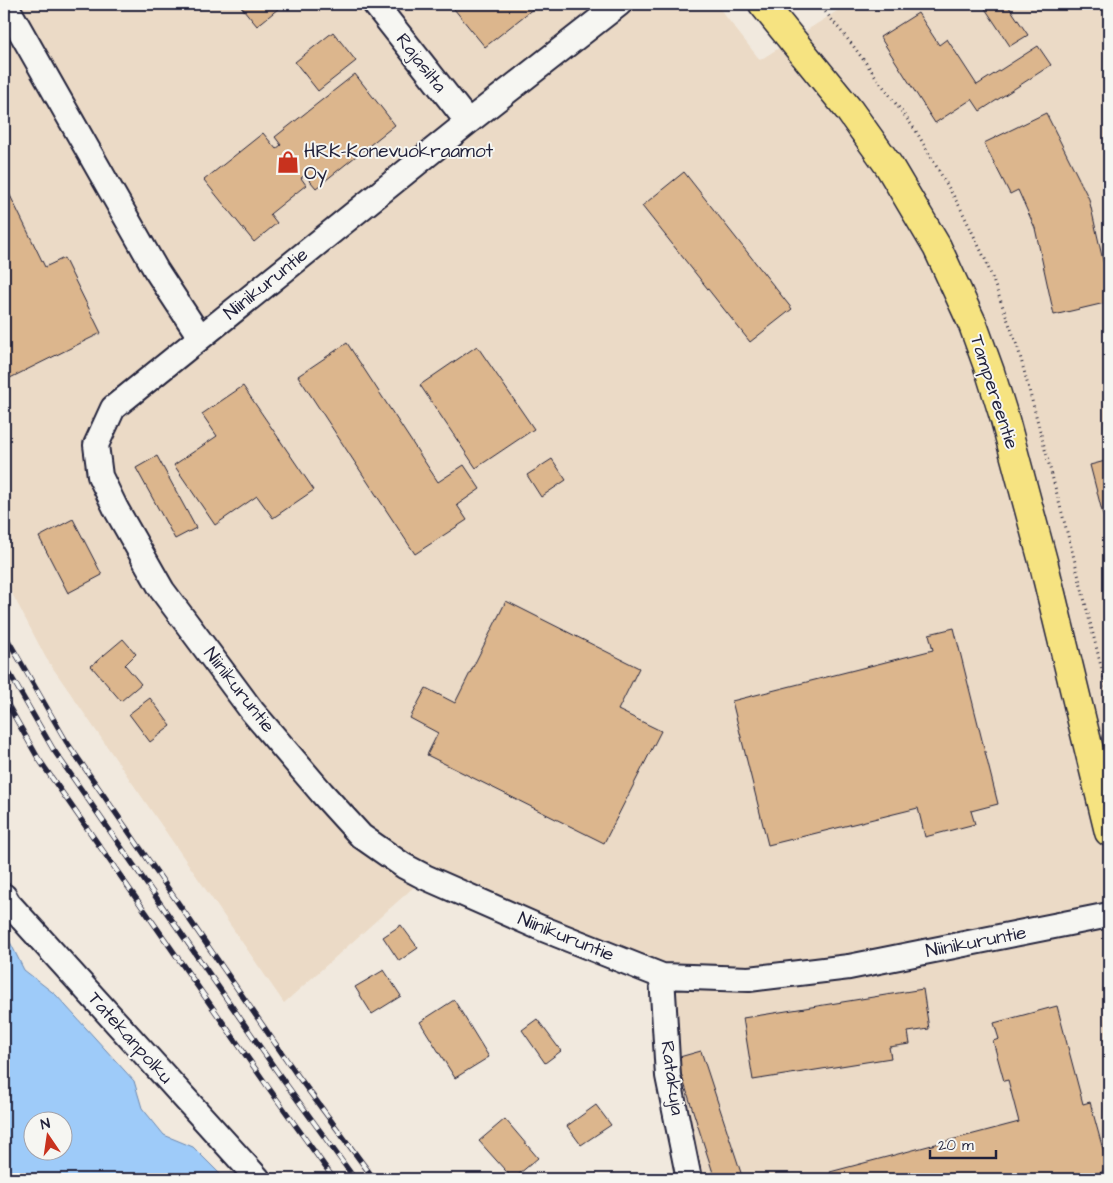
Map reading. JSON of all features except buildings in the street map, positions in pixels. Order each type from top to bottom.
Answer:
[{"type":"main road","name":"Tampereentie","points":[[764,4],[849,110],[889,166],[936,247],[973,325],[1005,420],[1044,565],[1109,832]]},
{"type":"street","points":[[5,4],[156,270],[200,338]]},
{"type":"street","name":"Rajasilta","points":[[375,4],[468,122]]},
{"type":"street","name":"Niinikuruntie","points":[[620,4],[468,122],[113,408],[96,445],[100,476],[116,509],[162,590],[252,711],[361,836],[404,866],[424,877],[541,928],[662,976],[749,979],[849,967],[1109,915]]},
{"type":"street","name":"Tatekanpolku","points":[[4,896],[14,910],[258,1179]]},
{"type":"street","name":"Ratakuja","points":[[662,976],[668,1076],[689,1179]]},
{"type":"shaded area","points":[[4,4],[716,4],[760,60],[848,4],[1109,4],[1109,1179],[689,1179],[661,976],[425,877],[284,1003],[46,658],[4,578]]},
{"type":"water","points":[[4,930],[24,970],[56,995],[134,1081],[142,1108],[164,1135],[193,1147],[225,1179],[4,1179]]},
{"type":"railway","points":[[4,633],[66,741],[295,1072],[374,1179]]},
{"type":"railway","points":[[4,664],[53,749],[283,1080],[355,1179]]},
{"type":"railway","points":[[4,698],[38,758],[334,1179]]},
{"type":"place","name":"HRK-Konevuokraamot Oy","points":[[288,162]]}]
